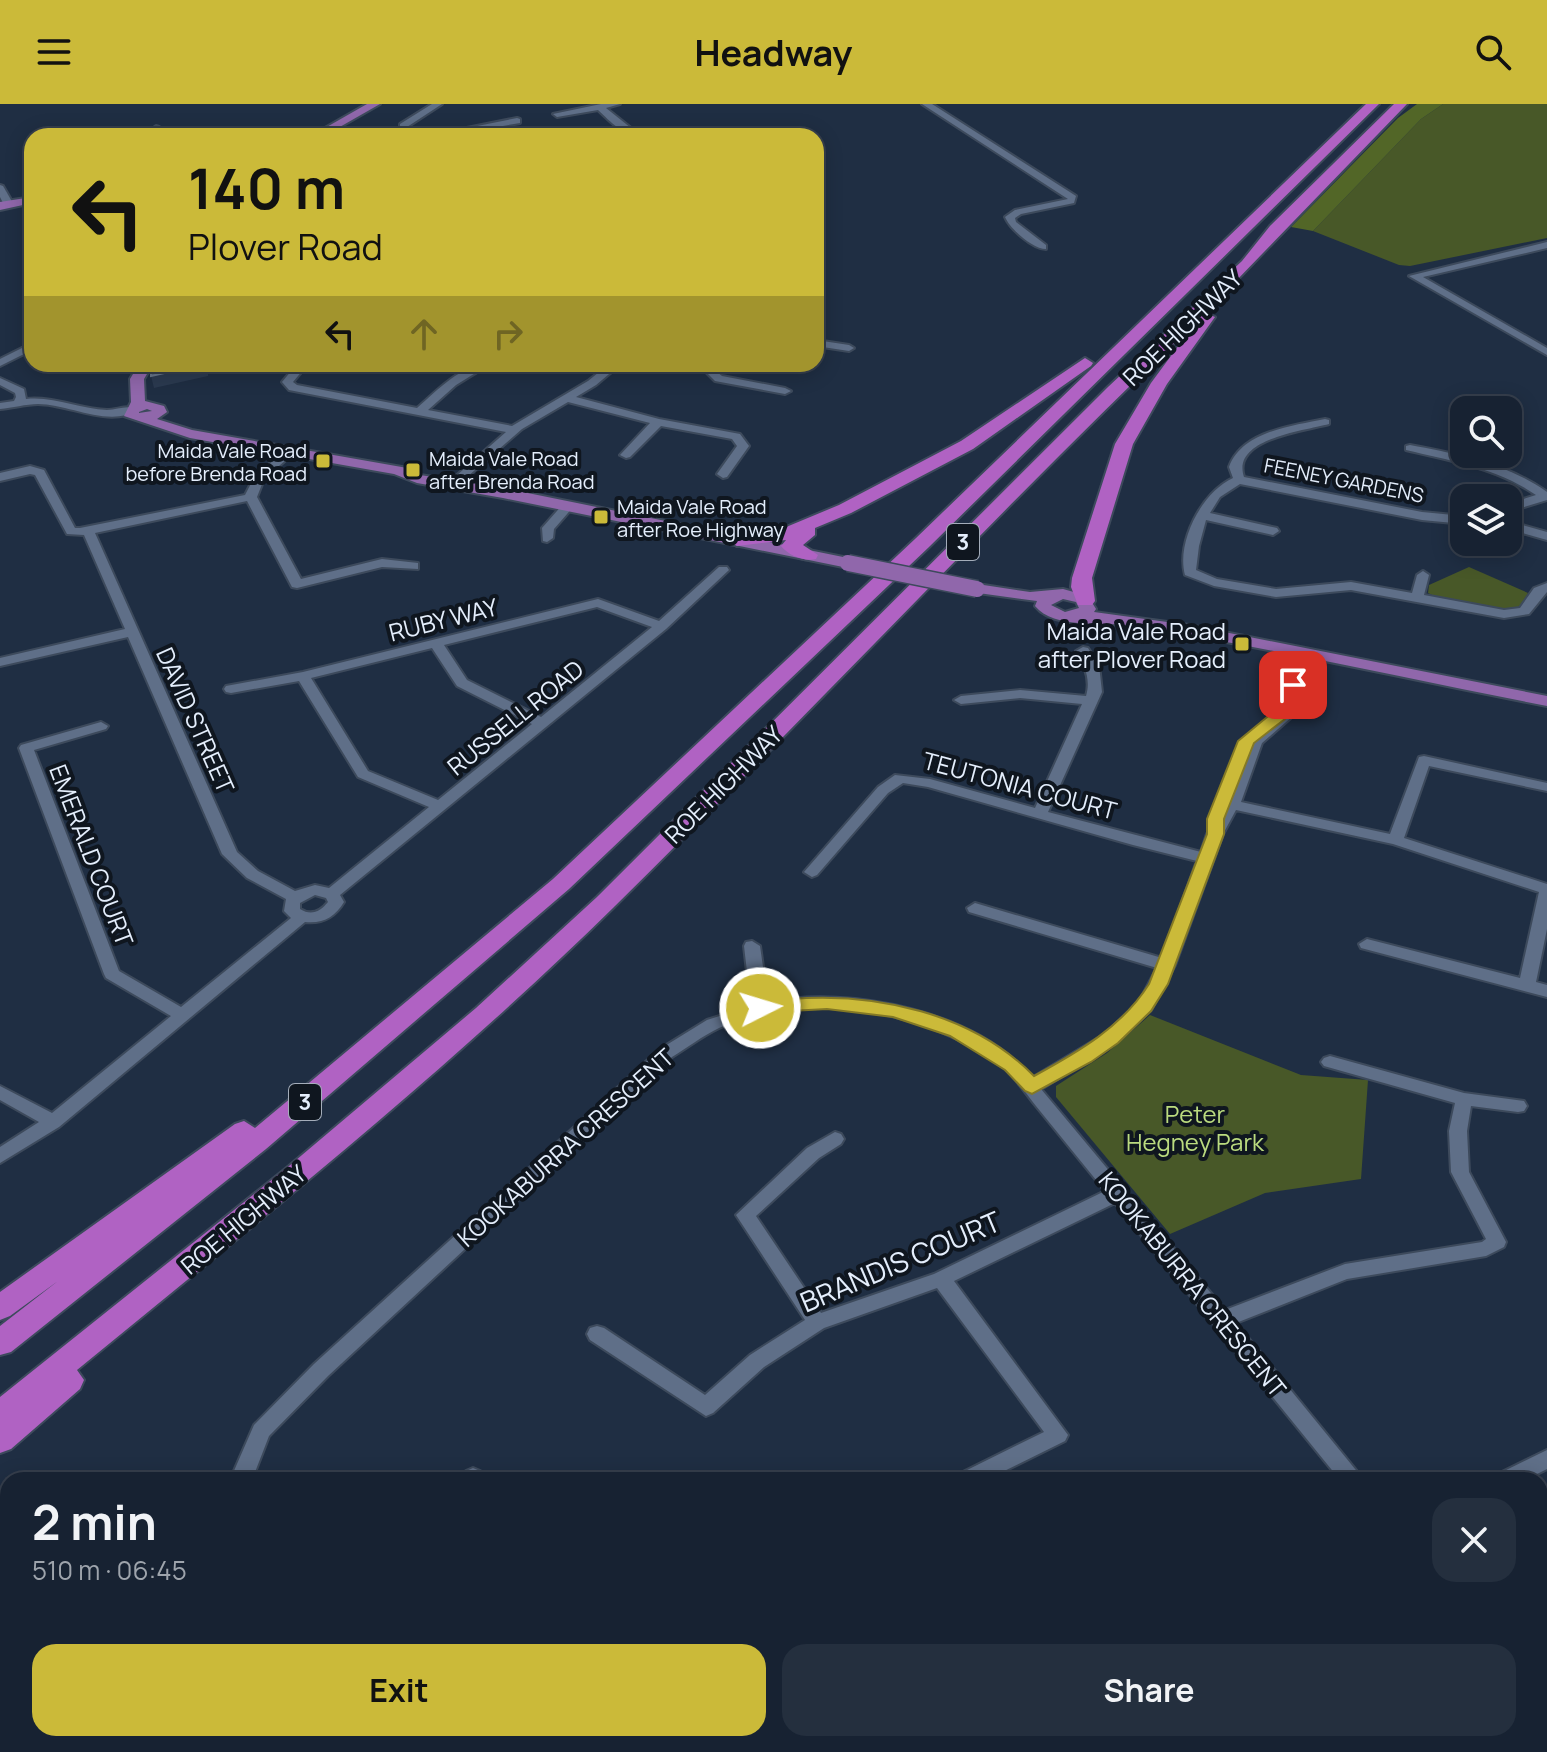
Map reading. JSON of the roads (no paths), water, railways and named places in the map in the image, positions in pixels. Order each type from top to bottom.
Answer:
[{"type":"highway","name":"ROE HIGHWAY","points":[[0,1343],[256,1142],[494,943],[600,848],[922,543],[1373,104]]},
{"type":"highway","name":"ROE HIGHWAY","points":[[0,1415],[299,1173],[485,1014],[683,824],[1114,391],[1247,264],[1275,229],[1401,104]]},
{"type":"highway","points":[[1085,602],[1082,578],[1124,444],[1159,383],[1247,264]]},
{"type":"highway","points":[[737,540],[777,537],[824,519],[967,445],[1064,381],[1167,302]]},
{"type":"highway","points":[[809,555],[795,550],[790,544],[824,519]]},
{"type":"highway","points":[[0,1308],[354,1050],[600,848]]},
{"type":"highway","points":[[0,1440],[294,1192],[485,1014]]},
{"type":"main road","points":[[331,128],[375,104]]},
{"type":"main road","points":[[136,414],[137,379],[141,372]]},
{"type":"main road","points":[[150,372],[144,395],[166,419],[254,445]]},
{"type":"main road","points":[[136,414],[157,409]]},
{"type":"main road","points":[[136,414],[190,434],[400,472],[412,478],[460,482],[977,589],[1030,597],[1070,594],[1123,615],[1189,630],[1547,701]]},
{"type":"main road","points":[[1000,593],[1028,601],[1051,613],[1072,617],[1109,617],[1189,630]]},
{"type":"main road","points":[[1051,613],[1043,606],[1044,602],[1057,594]]},
{"type":"main road","points":[[1072,617],[1085,613],[1088,609],[1085,602]]},
{"type":"street","points":[[403,128],[438,104]]},
{"type":"street","points":[[557,114],[616,104]]},
{"type":"street","points":[[926,104],[1073,198],[1071,201],[1018,212],[1010,217],[1012,223],[1043,247]]},
{"type":"street","points":[[600,107],[624,128]]},
{"type":"street","points":[[481,128],[517,121]]},
{"type":"street","points":[[0,188],[8,205]]},
{"type":"street","points":[[1547,245],[1414,276],[1547,352]]},
{"type":"street","points":[[824,344],[849,348]]},
{"type":"street","points":[[0,363],[24,350]]},
{"type":"street","points":[[296,372],[287,382],[293,388],[514,430]]},
{"type":"street","points":[[420,412],[452,383],[471,372]]},
{"type":"street","points":[[460,482],[514,430],[604,372]]},
{"type":"street","points":[[712,372],[719,379],[785,391]]},
{"type":"street","points":[[0,381],[22,394],[18,403]]},
{"type":"street","points":[[566,398],[741,439],[743,446],[723,474]]},
{"type":"street","points":[[0,406],[59,404],[100,415],[136,414]]},
{"type":"street","points":[[626,455],[658,422]]},
{"type":"street","points":[[1239,480],[1234,471],[1247,446],[1325,422]]},
{"type":"street","points":[[1410,448],[1482,465],[1524,479],[1546,496]]},
{"type":"street","points":[[289,452],[261,476],[252,489],[251,497],[297,584],[382,563],[414,566]]},
{"type":"street","points":[[0,477],[30,470],[40,473],[71,531],[88,531],[251,497]]},
{"type":"street","name":"FEENEY GARDENS","points":[[1417,598],[1351,586],[1276,593],[1214,582],[1190,572],[1190,549],[1202,515],[1225,486],[1239,480],[1422,516],[1450,519]]},
{"type":"street","points":[[1522,504],[1546,496]]},
{"type":"street","points":[[547,538],[548,528],[568,506]]},
{"type":"street","points":[[1202,515],[1273,531]]},
{"type":"street","points":[[1522,529],[1547,536]]},
{"type":"street","name":"DAVID STREET","points":[[88,531],[230,854],[245,872],[265,885],[296,897]]},
{"type":"street","name":"RUSSELL ROAD","points":[[332,894],[661,626],[723,570]]},
{"type":"street","points":[[1423,575],[1417,598],[1515,614],[1524,611],[1539,591],[1547,587]]},
{"type":"street","name":"RUBY WAY","points":[[231,689],[303,676],[598,603],[661,626]]},
{"type":"street","points":[[0,662],[131,632]]},
{"type":"street","points":[[436,644],[462,683],[542,723]]},
{"type":"street","points":[[1040,813],[1095,692],[1092,665],[1083,651]]},
{"type":"street","points":[[1032,1086],[1111,1038],[1145,1006],[1167,965],[1227,804],[1255,743],[1287,715],[1307,653]]},
{"type":"street","points":[[303,676],[363,774],[441,807]]},
{"type":"street","points":[[961,700],[1020,694],[1090,701]]},
{"type":"street","name":"EMERALD COURT","points":[[101,726],[26,748],[112,974],[183,1016]]},
{"type":"street","points":[[1396,840],[1424,760],[1547,787]]},
{"type":"street","name":"TEUTONIA COURT","points":[[812,872],[883,790],[900,778],[930,783],[1206,858]]},
{"type":"street","points":[[1227,804],[1396,840],[1547,890],[1527,984]]},
{"type":"street","points":[[315,890],[332,894],[336,902],[330,912],[317,918],[302,917],[291,906],[296,897],[315,890]]},
{"type":"street","points":[[975,908],[1167,965]]},
{"type":"street","points":[[0,1156],[53,1122],[302,917]]},
{"type":"street","points":[[1367,944],[1547,991]]},
{"type":"street","points":[[752,946],[760,1008]]},
{"type":"street","name":"KOOKABURRA CRESCENT","points":[[244,1472],[261,1431],[321,1370],[666,1053],[712,1025],[760,1008],[827,1002],[895,1010],[957,1031],[1012,1065],[1346,1472]]},
{"type":"street","points":[[1330,1062],[1464,1099],[1506,1107],[1518,1106]]},
{"type":"street","points":[[0,1092],[53,1122]]},
{"type":"street","points":[[1222,1320],[1345,1272],[1486,1249],[1497,1242],[1495,1231],[1460,1172],[1458,1131],[1464,1099]]},
{"type":"street","points":[[817,1322],[745,1215],[813,1153],[835,1139]]},
{"type":"street","name":"BRANDIS COURT","points":[[597,1334],[706,1407],[757,1361],[817,1322],[941,1279],[1119,1193]]},
{"type":"street","points":[[941,1279],[1058,1435],[982,1472]]},
{"type":"street","points":[[1521,1472],[1547,1459]]},
{"type":"place","name":"Maida Vale Road before Brenda Road","points":[[323,461]]},
{"type":"place","name":"Maida Vale Road after Brenda Road","points":[[413,470]]},
{"type":"place","name":"Maida Vale Road after Roe Highway","points":[[601,517]]},
{"type":"place","name":"Maida Vale Road after Plover Road","points":[[1242,644]]},
{"type":"park label","name":"Peter Hegney Park","points":[[1195,1127]]}]
